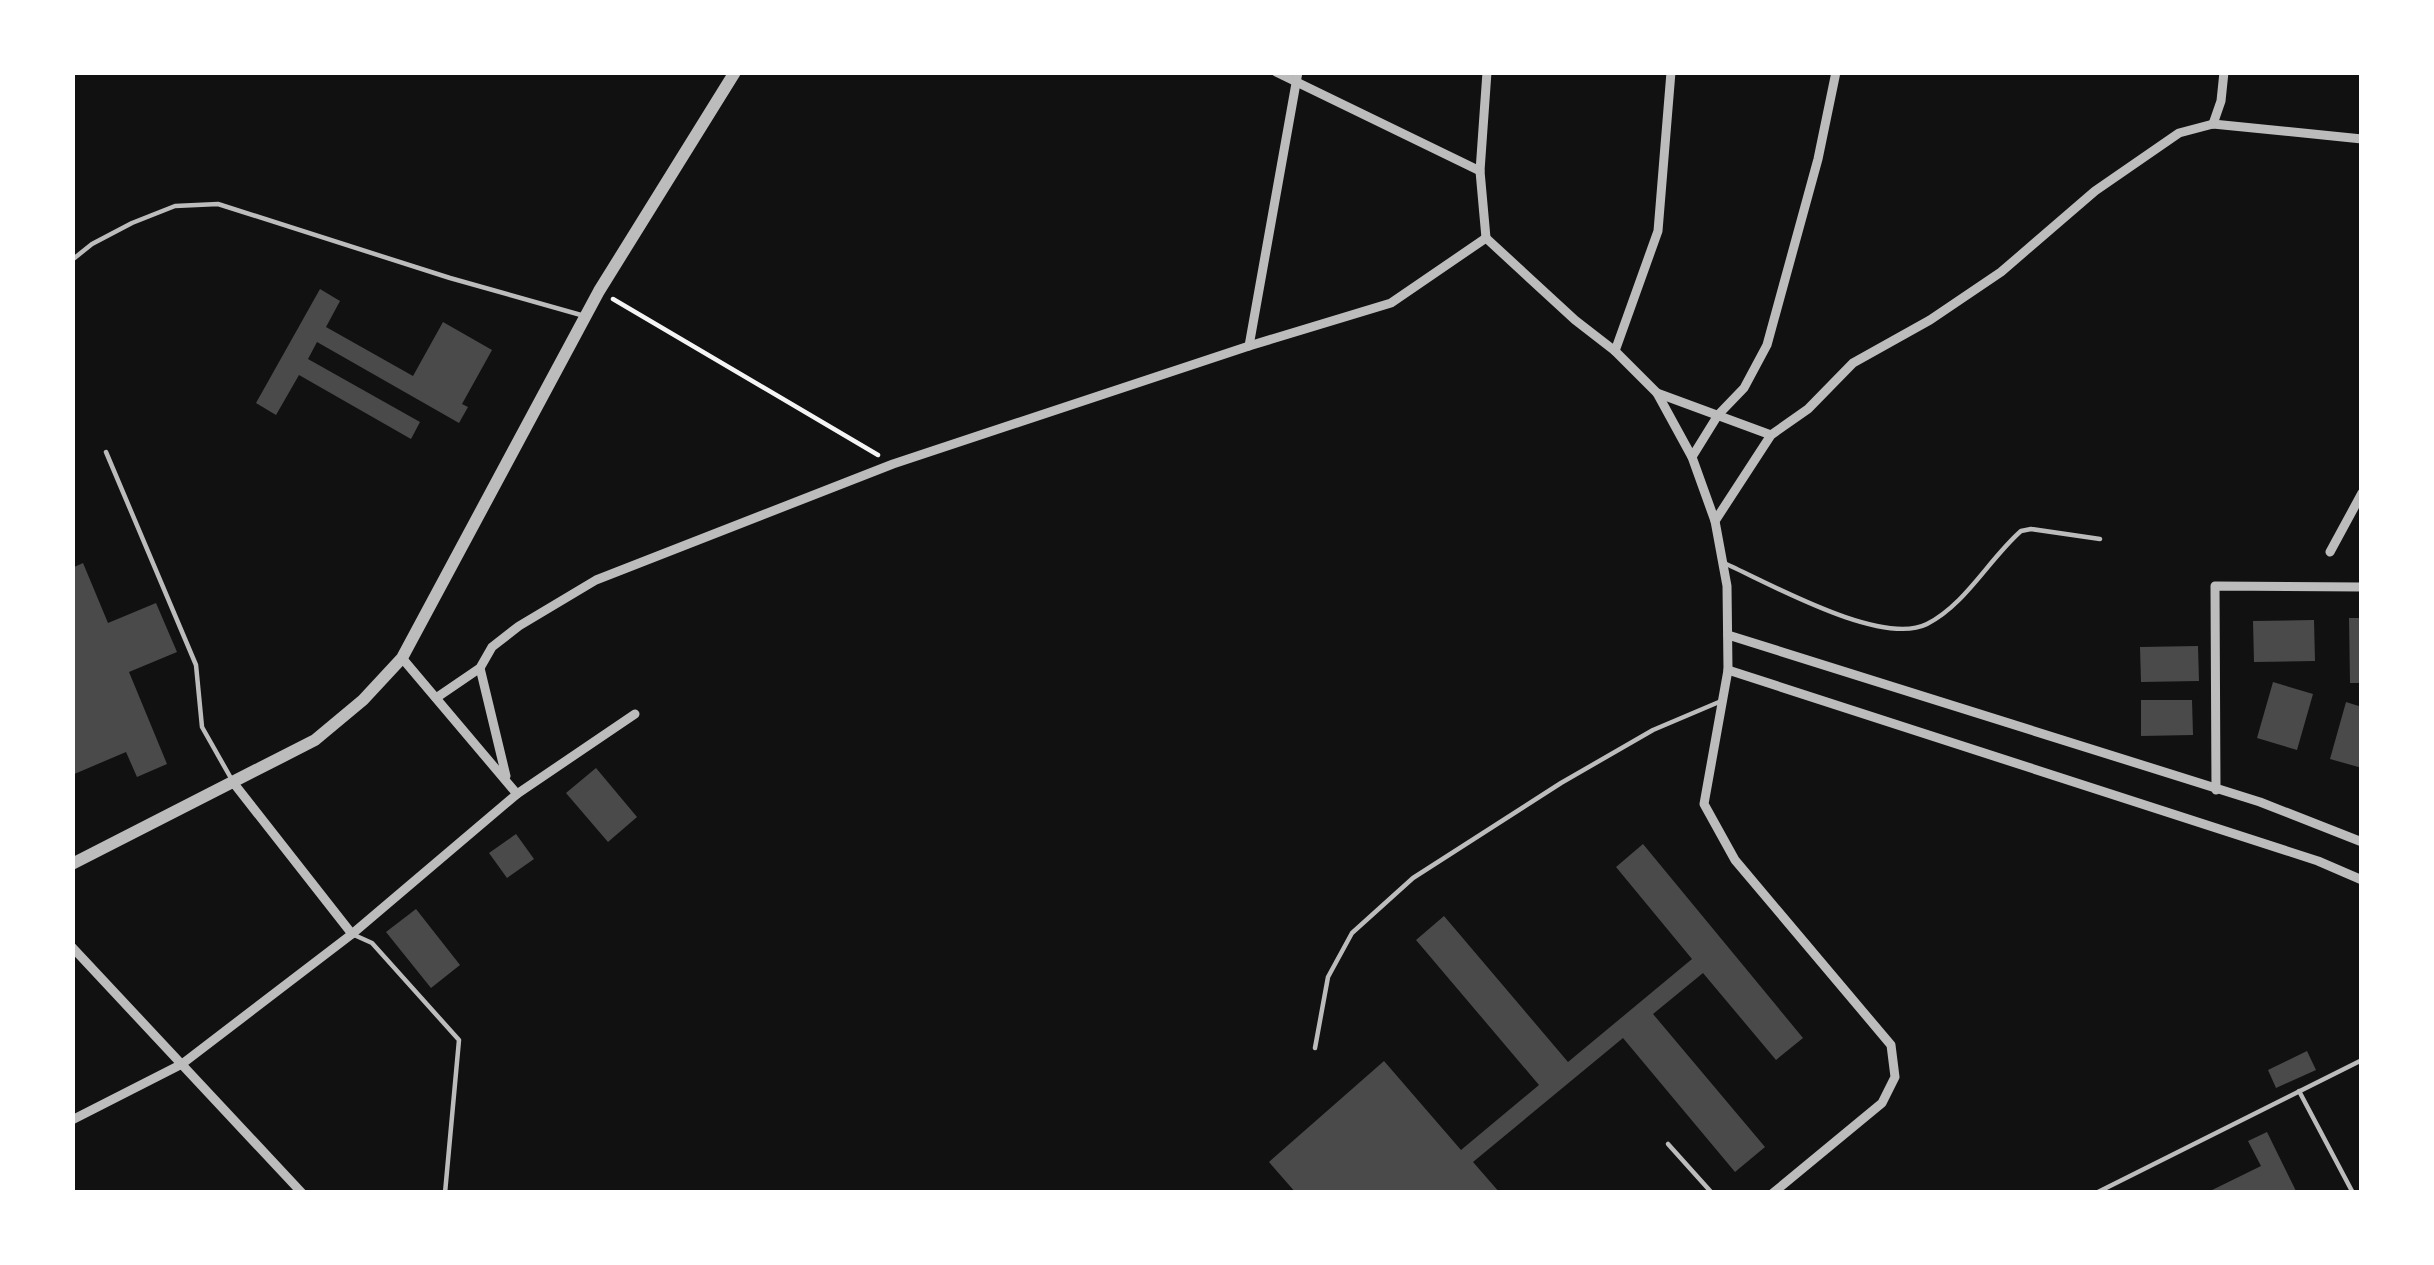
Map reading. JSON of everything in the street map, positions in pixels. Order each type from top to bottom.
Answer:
[{"type":"street","points":[[72,864],[315,740],[363,700],[402,658],[599,291],[735,72]]},
{"type":"street","points":[[1276,72],[1298,77],[1480,171]]},
{"type":"street","points":[[1487,72],[1480,171],[1486,238],[1657,393],[1692,457],[1715,521],[1724,562],[1728,670],[1704,804],[1735,860],[1891,1045],[1895,1077],[1882,1103],[1772,1193]]},
{"type":"street","points":[[1616,351],[1658,231],[1671,72]]},
{"type":"street","points":[[1692,457],[1718,416],[1744,388],[1767,345],[1818,159],[1836,72]]},
{"type":"street","points":[[2213,124],[2224,72]]},
{"type":"street","points":[[1249,346],[1298,77]]},
{"type":"street","points":[[1715,521],[1772,435],[1808,409],[1853,363],[1930,320],[2001,272],[2095,191],[2180,133],[2213,124],[2362,139]]},
{"type":"street","points":[[436,698],[479,668],[492,646],[519,626],[596,580],[893,464],[1391,302],[1486,238]]},
{"type":"street","points":[[1657,393],[1772,435]]},
{"type":"street","points":[[2330,552],[2362,493]]},
{"type":"street","points":[[2216,790],[2215,586],[2362,587]]},
{"type":"street","points":[[1728,635],[2260,802],[2362,842]]},
{"type":"street","points":[[402,658],[517,794]]},
{"type":"street","points":[[479,668],[507,782]]},
{"type":"street","points":[[1728,670],[2318,861],[2362,880]]},
{"type":"street","points":[[72,1120],[182,1064],[352,934],[517,794],[635,714]]},
{"type":"street","points":[[232,781],[352,934]]},
{"type":"street","points":[[72,946],[302,1193]]},
{"type":"lane","points":[[72,260],[92,244],[154,214],[176,206],[218,204],[586,316]]},
{"type":"lane","points":[[106,452],[196,664],[202,727],[232,781]]},
{"type":"lane","points":[[1724,562],[1824,610],[1864,623],[1909,629],[1928,623],[1950,607],[2021,531],[2100,539]]},
{"type":"lane","points":[[1315,1048],[1328,977],[1352,933],[1413,878],[1598,761],[1653,730],[1723,700]]},
{"type":"lane","points":[[352,934],[372,943],[459,1040],[446,1193]]},
{"type":"lane","points":[[2096,1193],[2359,1061],[2362,1073]]},
{"type":"lane","points":[[2299,1090],[2353,1193]]},
{"type":"lane","points":[[1668,1144],[1712,1193]]},
{"type":"path","points":[[599,291],[893,464]]},
{"type":"building","points":[[320,289],[340,301],[326,327],[413,376],[443,322],[492,350],[462,404],[468,407],[459,423],[317,342],[308,359],[420,422],[411,439],[299,375],[276,415],[256,403]]},
{"type":"building","points":[[83,563],[108,623],[156,603],[177,652],[129,672],[167,764],[137,777],[126,752],[72,775],[72,568]]},
{"type":"building","points":[[2349,618],[2362,618],[2362,683],[2350,683]]},
{"type":"building","points":[[2314,620],[2315,661],[2254,662],[2253,621]]},
{"type":"building","points":[[2198,646],[2199,681],[2141,682],[2140,647]]},
{"type":"building","points":[[2273,682],[2313,694],[2297,750],[2257,738]]},
{"type":"building","points":[[2141,700],[2192,700],[2193,735],[2141,736]]},
{"type":"building","points":[[2346,702],[2362,707],[2362,768],[2330,759]]},
{"type":"building","points":[[596,768],[637,817],[608,842],[566,793]]},
{"type":"building","points":[[516,834],[534,859],[507,878],[489,853]]},
{"type":"building","points":[[1643,844],[1803,1038],[1776,1060],[1703,973],[1653,1014],[1765,1147],[1735,1172],[1623,1038],[1473,1162],[1500,1193],[1296,1193],[1269,1162],[1384,1061],[1461,1150],[1539,1085],[1416,940],[1444,916],[1568,1062],[1692,959],[1616,867]]},
{"type":"building","points":[[416,909],[460,965],[431,988],[386,932]]},
{"type":"building","points":[[2307,1051],[2316,1070],[2276,1088],[2268,1070]]},
{"type":"building","points":[[2267,1132],[2297,1193],[2206,1193],[2261,1166],[2248,1141]]}]
